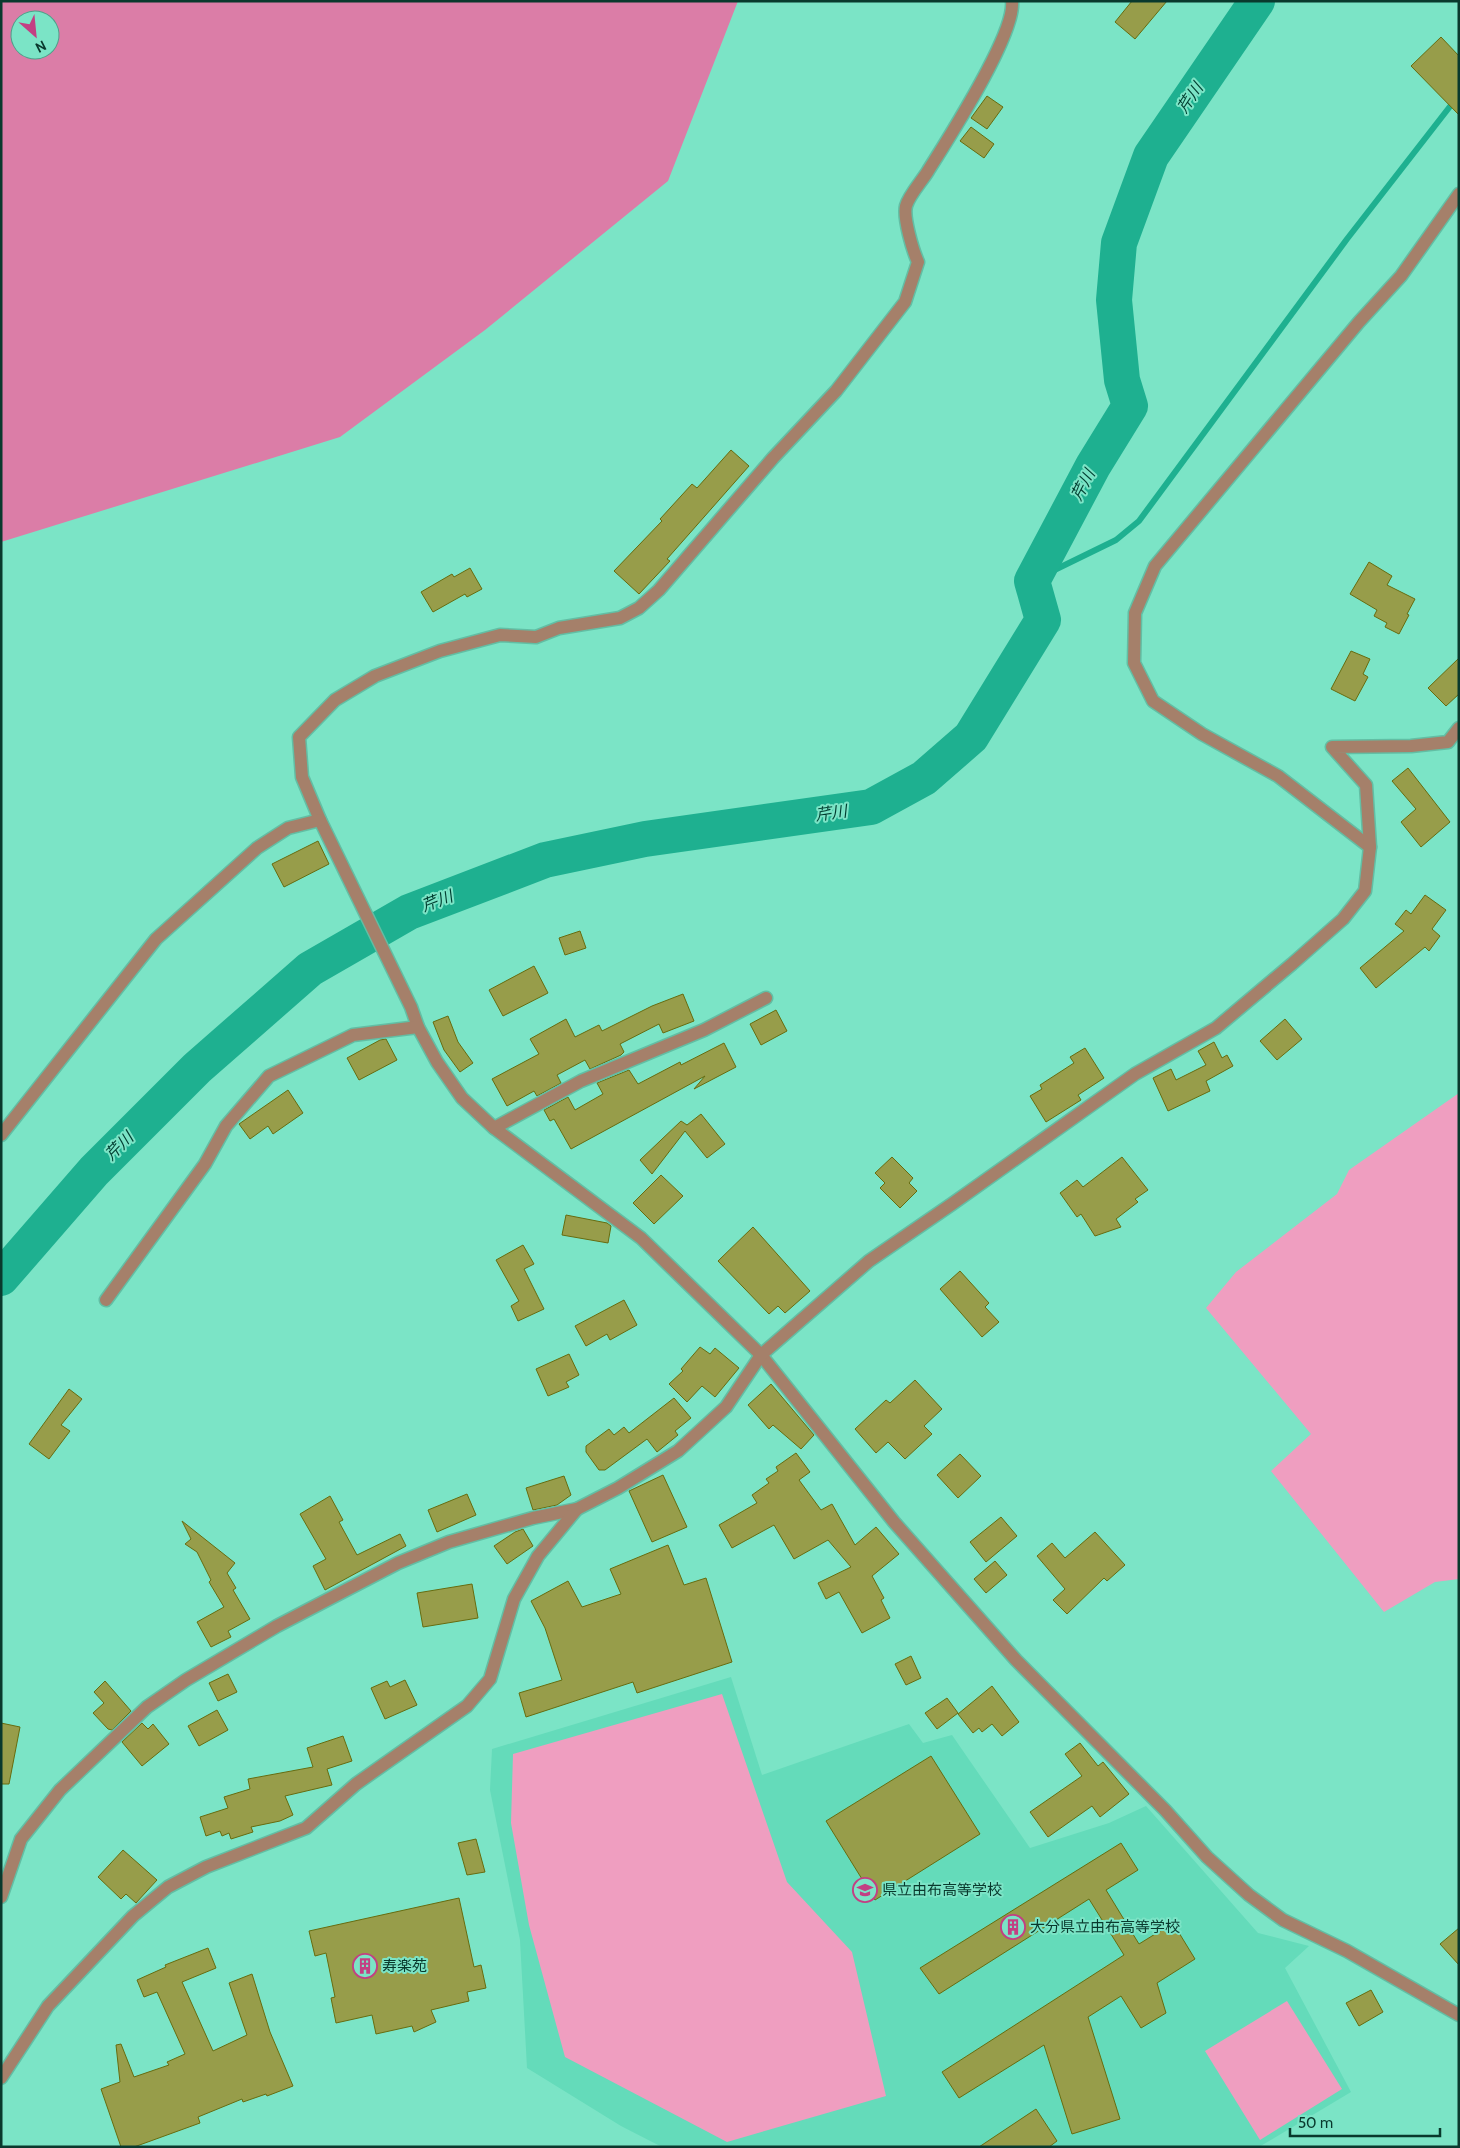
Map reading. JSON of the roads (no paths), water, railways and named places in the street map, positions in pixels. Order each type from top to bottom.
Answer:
[{"type":"street","points":[[1012,1],[1013,11],[992,62],[957,126],[906,207],[910,244],[918,262],[905,302],[836,391],[773,458],[659,590],[639,608],[620,618],[559,628],[536,637],[500,635],[440,651],[375,676],[335,700],[299,737],[302,777],[320,820],[411,1007],[418,1027],[437,1062],[462,1098],[494,1128],[641,1238],[761,1355],[894,1522],[1009,1652],[1165,1810],[1207,1857],[1249,1895],[1283,1920],[1347,1951],[1459,2015]]},
{"type":"street","points":[[1370,847],[1278,776],[1202,734],[1153,701],[1134,663],[1135,613],[1155,566],[1353,329],[1401,276],[1459,194]]},
{"type":"street","points":[[1,1897],[21,1839],[60,1790],[147,1707],[186,1680],[277,1626],[398,1563],[449,1542],[533,1518],[577,1509],[618,1488],[678,1451],[726,1407],[761,1355],[868,1260],[952,1204],[1135,1074],[1216,1028],[1342,919],[1365,891],[1370,847],[1366,785],[1332,746],[1411,746],[1448,742],[1459,728]]},
{"type":"street","points":[[1,1136],[156,939],[256,848],[288,828],[320,820]]},
{"type":"street","points":[[494,1128],[581,1081],[704,1030],[766,998]]},
{"type":"street","points":[[106,1300],[205,1164],[226,1126],[269,1076],[353,1035],[418,1027]]},
{"type":"street","points":[[1,2078],[48,2006],[133,1916],[168,1888],[206,1867],[306,1828],[356,1784],[467,1706],[490,1679],[514,1599],[538,1556],[577,1509]]},
{"type":"waterway","name":"芹川","points":[[1,1278],[94,1171],[197,1068],[310,969],[409,912],[545,860],[645,839],[871,807],[924,778],[971,737],[1043,620],[1032,581],[1093,466],[1130,406],[1122,380],[1114,300],[1119,243],[1151,156],[1257,1]]},
{"type":"waterway","points":[[1032,581],[1116,540],[1139,521],[1347,239],[1455,100]]},
{"type":"place","name":"県立由布高等学校","points":[[865,1890]]},
{"type":"place","name":"大分県立由布高等学校","points":[[1013,1927]]},
{"type":"place","name":"寿楽苑","points":[[365,1966]]}]
